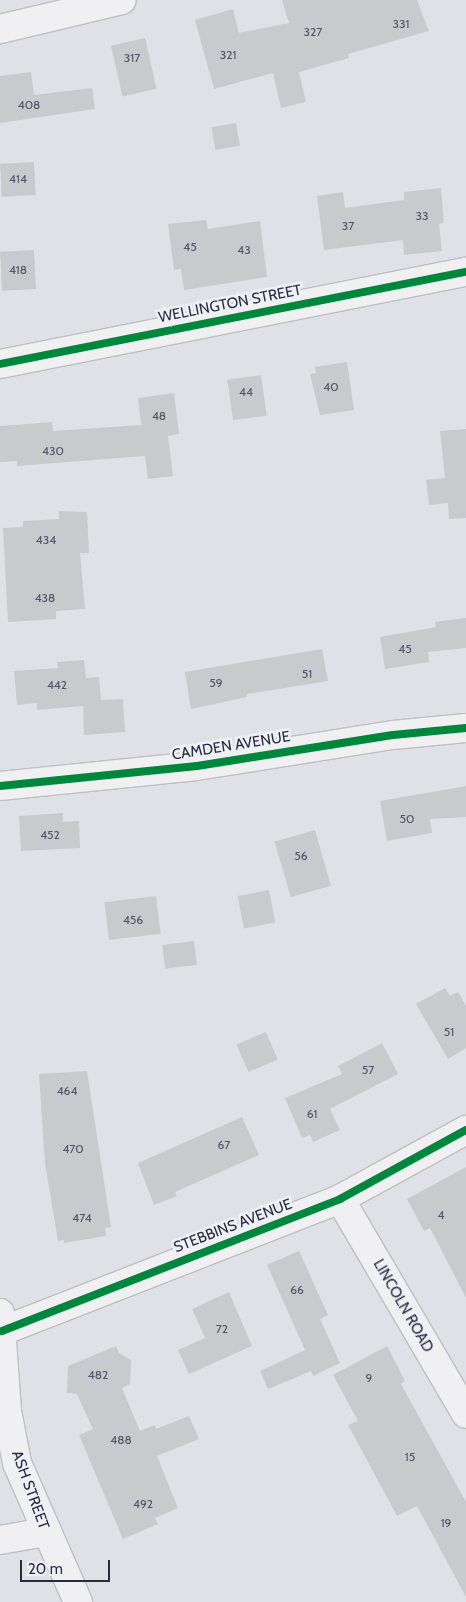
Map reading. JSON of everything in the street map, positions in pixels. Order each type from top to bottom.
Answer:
[{"type":"street","points":[[0,29],[122,0]]},
{"type":"street","name":"WELLINGTON STREET","points":[[0,364],[466,272]]},
{"type":"street","name":"CAMDEN AVENUE","points":[[0,786],[197,766],[393,735],[466,728]]},
{"type":"street","name":"STEBBINS AVENUE","points":[[1,1321],[340,1198],[466,1130]]},
{"type":"street","name":"LINCOLN ROAD","points":[[340,1198],[466,1414]]},
{"type":"street","name":"ASH STREET","points":[[1,1321],[7,1411],[17,1463],[44,1532],[78,1602]]},
{"type":"street","points":[[0,1540],[44,1532]]},
{"type":"building","points":[[282,0],[417,0],[429,31],[348,54],[349,58],[299,72],[306,102],[281,108],[273,73],[214,89],[195,20],[233,9],[239,33],[289,23]]},
{"type":"building","points":[[145,38],[157,89],[123,97],[111,46]]},
{"type":"building","points":[[31,72],[34,95],[92,88],[95,109],[0,123],[0,76]]},
{"type":"building","points":[[236,123],[240,146],[215,150],[211,127]]},
{"type":"building","points":[[34,162],[36,195],[2,197],[0,164]]},
{"type":"building","points":[[441,188],[444,223],[439,224],[442,251],[404,255],[403,240],[324,250],[317,196],[343,192],[345,208],[404,200],[404,192]]},
{"type":"building","points":[[206,220],[208,229],[260,221],[267,277],[184,290],[181,269],[174,270],[168,224]]},
{"type":"building","points":[[34,250],[36,289],[2,291],[0,252]]},
{"type":"building","points":[[347,362],[354,410],[320,415],[310,374],[316,373],[315,367]]},
{"type":"building","points":[[261,375],[267,416],[233,420],[227,380]]},
{"type":"building","points":[[174,393],[179,434],[168,436],[173,476],[148,479],[145,456],[17,466],[17,461],[0,462],[0,426],[52,422],[53,431],[141,425],[138,398]]},
{"type":"building","points":[[466,429],[466,518],[449,519],[448,503],[429,505],[426,480],[445,478],[440,431]]},
{"type":"building","points":[[59,511],[87,512],[89,553],[80,553],[85,609],[56,611],[56,619],[8,622],[3,528],[23,527],[23,521],[59,519]]},
{"type":"building","points":[[466,618],[466,648],[428,652],[429,662],[385,669],[380,637],[436,627],[435,622]]},
{"type":"building","points":[[322,649],[328,681],[247,694],[247,697],[191,709],[185,672]]},
{"type":"building","points":[[84,660],[86,678],[99,677],[101,700],[123,699],[125,732],[84,735],[83,706],[37,710],[37,703],[17,705],[14,671],[58,668],[57,662]]},
{"type":"building","points":[[466,786],[466,817],[430,819],[432,833],[387,841],[380,801]]},
{"type":"building","points":[[63,813],[63,822],[79,821],[80,848],[21,851],[19,816]]},
{"type":"building","points":[[315,830],[331,886],[291,897],[275,842]]},
{"type":"building","points":[[269,890],[275,922],[244,928],[238,896]]},
{"type":"building","points":[[156,896],[161,934],[109,940],[104,902]]},
{"type":"building","points":[[194,941],[197,965],[165,969],[162,945]]},
{"type":"building","points":[[445,988],[450,996],[458,992],[466,1006],[466,1048],[448,1059],[416,1004]]},
{"type":"building","points":[[266,1032],[278,1060],[248,1072],[237,1045]]},
{"type":"building","points":[[382,1043],[398,1074],[330,1109],[340,1130],[313,1142],[310,1135],[302,1138],[285,1098],[342,1074],[338,1066]]},
{"type":"building","points":[[87,1071],[111,1227],[105,1228],[106,1236],[64,1243],[64,1240],[58,1241],[45,1164],[39,1074]]},
{"type":"building","points":[[242,1117],[259,1155],[175,1192],[177,1196],[154,1205],[138,1163]]},
{"type":"building","points":[[466,1167],[466,1298],[430,1228],[424,1231],[407,1199]]},
{"type":"building","points":[[299,1251],[328,1315],[320,1319],[340,1363],[313,1376],[311,1371],[268,1389],[260,1371],[305,1350],[267,1265]]},
{"type":"building","points":[[229,1292],[252,1346],[189,1374],[178,1350],[205,1338],[192,1309]]},
{"type":"building","points":[[116,1346],[119,1353],[131,1360],[130,1384],[122,1388],[140,1431],[155,1425],[156,1429],[189,1416],[199,1439],[157,1456],[178,1508],[155,1518],[158,1524],[123,1539],[79,1435],[93,1429],[77,1394],[67,1393],[68,1366]]},
{"type":"building","points":[[387,1346],[405,1381],[401,1384],[466,1502],[466,1597],[417,1506],[397,1516],[348,1425],[358,1421],[333,1375]]},
{"type":"cycle path","points":[[0,364],[466,272]]},
{"type":"cycle path","points":[[0,786],[197,766],[393,735],[466,728]]},
{"type":"cycle path","points":[[2,1331],[340,1199],[466,1130]]}]
